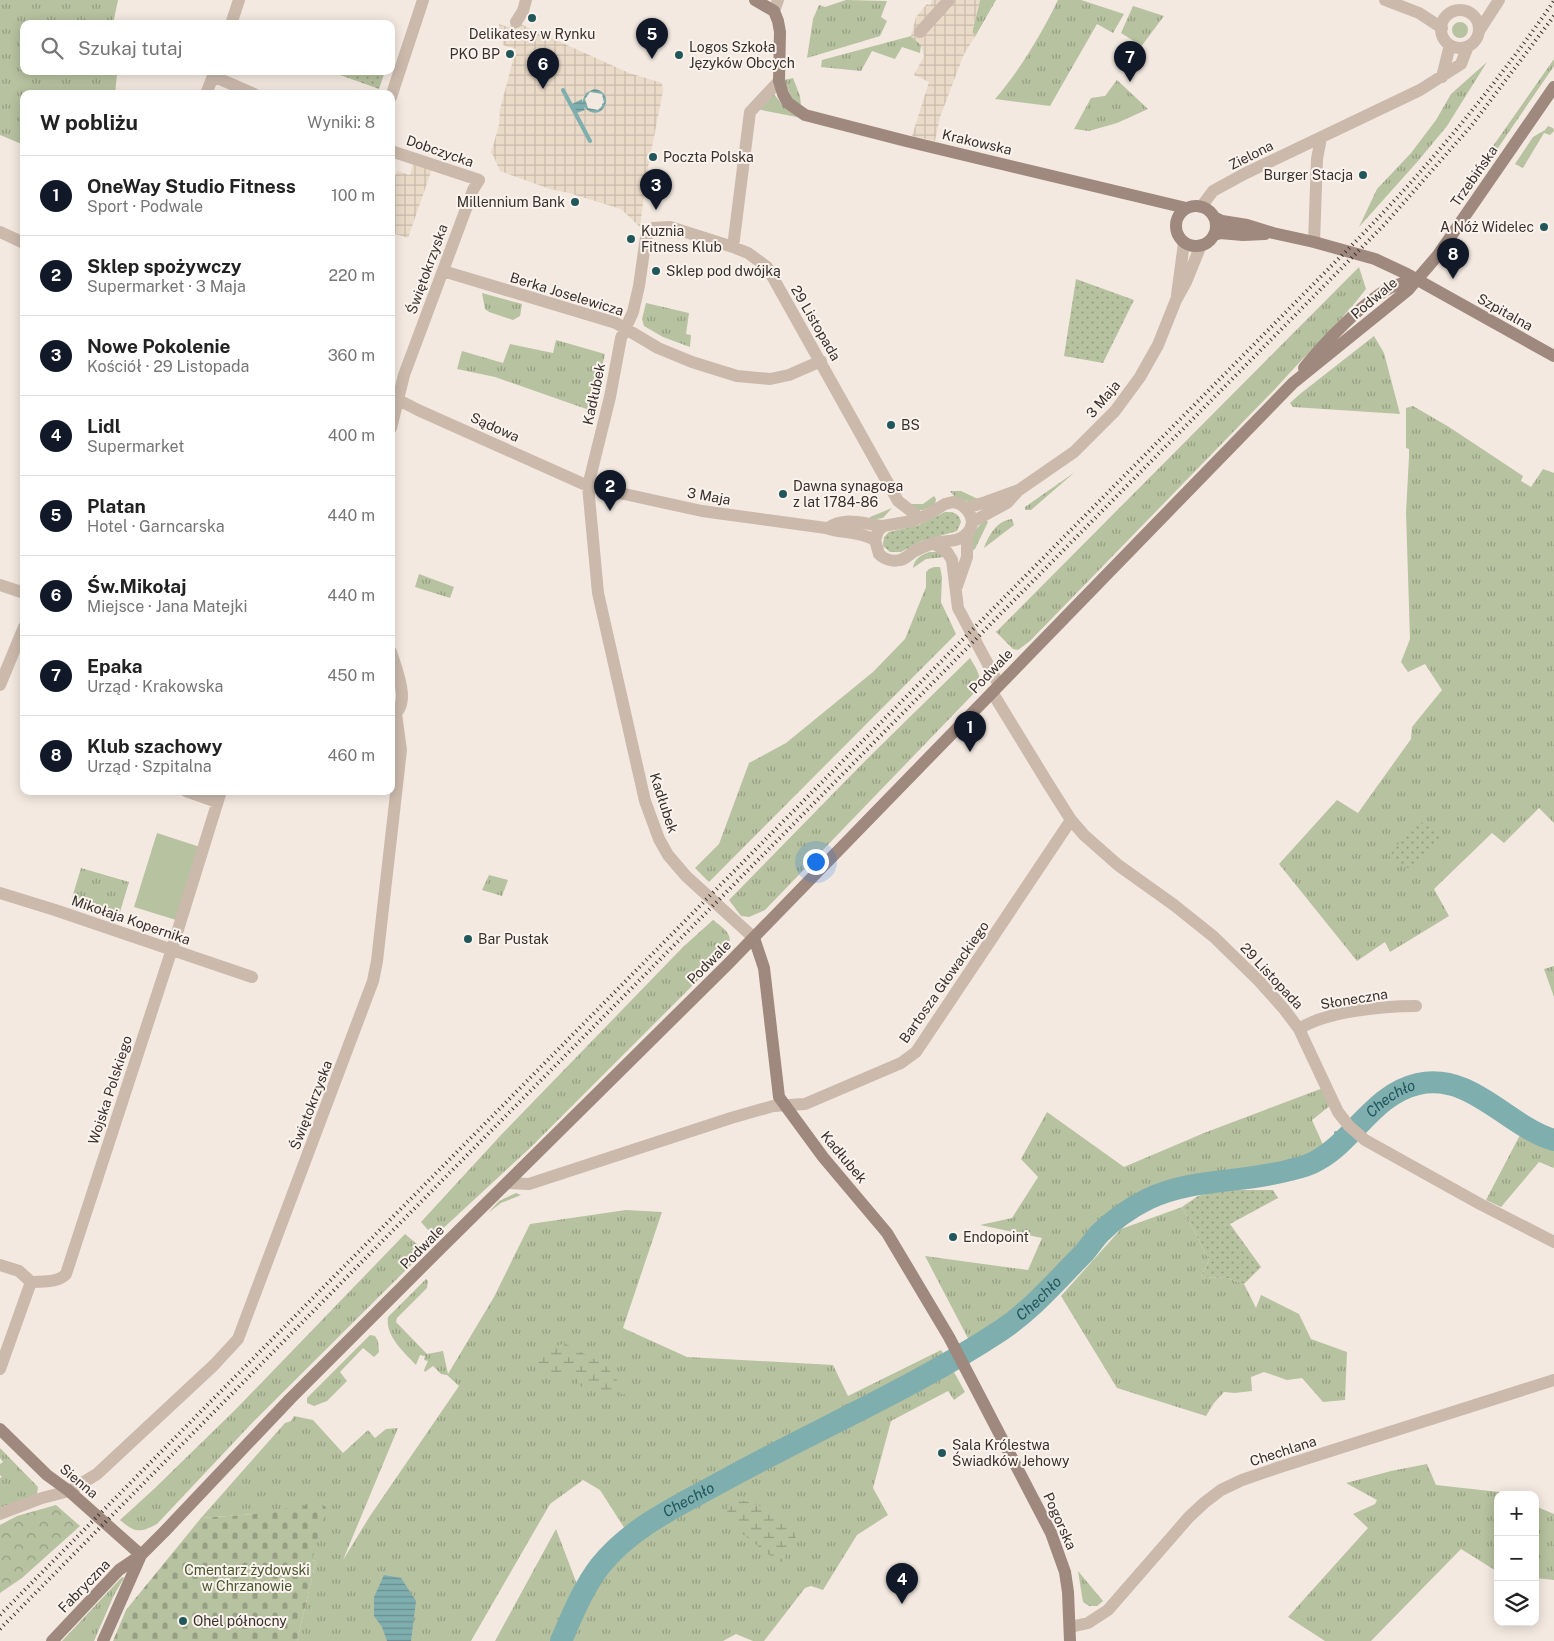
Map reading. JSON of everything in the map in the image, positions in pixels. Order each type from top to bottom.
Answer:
[{"type":"street","points":[[232,20],[239,0]]},
{"type":"street","points":[[393,90],[423,0]]},
{"type":"street","points":[[516,22],[523,12],[526,0]]},
{"type":"street","points":[[732,246],[750,112],[779,81],[780,32],[776,6],[755,0]]},
{"type":"street","points":[[920,32],[949,0]]},
{"type":"street","points":[[1385,0],[1419,13],[1482,12],[1498,2]]},
{"type":"street","points":[[1419,13],[1446,38],[1462,48],[1474,43],[1479,31],[1498,2]]},
{"type":"street","points":[[1442,76],[1446,17],[1451,13]]},
{"type":"street","points":[[1470,13],[1476,19],[1479,31]]},
{"type":"street","name":"Zielona","points":[[1201,207],[1213,192],[1244,174],[1420,90],[1461,64],[1468,46]]},
{"type":"street","points":[[208,90],[214,75]]},
{"type":"street","points":[[216,75],[246,90]]},
{"type":"street","name":"Krakowska","points":[[779,81],[788,103],[804,114],[906,141],[1186,208]]},
{"type":"street","name":"Trzebińska","points":[[1416,279],[1438,255],[1554,87]]},
{"type":"street","points":[[1314,242],[1317,159],[1321,138]]},
{"type":"street","name":"Dobczycka","points":[[395,152],[479,180]]},
{"type":"street","name":"Świętokrzyska","points":[[395,397],[472,190],[479,180]]},
{"type":"street","points":[[1273,233],[1243,235],[1220,233],[1214,235],[1201,246],[1195,246],[1184,242],[1178,236],[1175,224],[1177,218],[1186,208],[1201,207],[1222,221],[1247,225],[1375,259],[1416,279]]},
{"type":"street","points":[[1214,217],[1216,226],[1214,235]]},
{"type":"street","name":"29 Listopada","points":[[653,228],[670,227],[732,246],[748,253],[767,267],[898,501],[920,518]]},
{"type":"street","name":"Kadłubek","points":[[653,228],[646,237],[633,312],[621,338],[610,397],[588,486],[598,593],[644,801],[659,839],[668,855],[693,883],[754,938],[764,968],[779,1097],[823,1157],[887,1233],[949,1337],[965,1369]]},
{"type":"street","points":[[0,232],[20,242]]},
{"type":"street","name":"3 Maja","points":[[1176,300],[1184,242]]},
{"type":"street","name":"3 Maja","points":[[588,486],[702,512],[828,528],[835,531],[856,532],[875,540],[878,554],[890,560],[900,560],[933,543],[962,538],[969,528],[1007,503],[1019,490],[1074,452],[1115,411],[1148,363],[1165,330],[1176,300],[1186,282],[1201,246]]},
{"type":"street","name":"Berka Joselewicza","points":[[443,271],[616,323],[658,348],[692,362],[744,377],[770,379],[789,375],[821,361]]},
{"type":"street","name":"Szpitalna","points":[[1416,279],[1554,356]]},
{"type":"street","name":"Podwale","points":[[141,1555],[290,1400],[754,938],[1293,384],[1309,362],[1350,319],[1389,288],[1416,279]]},
{"type":"street","name":"Sądowa","points":[[395,397],[418,410],[588,486]]},
{"type":"street","name":"3 Maja","points":[[828,528],[836,523],[852,521],[886,525],[912,521],[949,502],[960,504],[966,508],[1019,490]]},
{"type":"street","points":[[875,540],[878,531],[886,525],[898,501]]},
{"type":"street","points":[[966,508],[971,516],[969,528]]},
{"type":"street","name":"29 Listopada","points":[[956,589],[966,557],[969,528]]},
{"type":"street","name":"29 Listopada","points":[[933,543],[950,554],[954,566],[956,602],[960,614],[996,688],[1071,820],[1084,835],[1118,864],[1214,937],[1259,981],[1299,1028],[1337,1108],[1349,1126],[1365,1140],[1480,1204],[1554,1242]]},
{"type":"street","points":[[0,585],[20,592]]},
{"type":"street","points":[[0,685],[20,637]]},
{"type":"street","name":"Świętokrzyska","points":[[395,666],[401,686],[402,703],[402,706],[395,714]]},
{"type":"street","name":"Świętokrzyska","points":[[0,1514],[42,1498],[69,1491],[97,1474],[214,1365],[238,1339],[373,981],[402,750],[395,719]]},
{"type":"street","name":"Wojska Polskiego","points":[[31,1282],[56,1280],[63,1278],[66,1274],[172,949],[219,796]]},
{"type":"street","name":"Bartosza Głowackiego","points":[[508,1183],[529,1184],[731,1118],[773,1106],[805,1104],[901,1063],[916,1052],[1071,820]]},
{"type":"street","name":"Mikołaja Kopernika","points":[[0,893],[252,977]]},
{"type":"street","name":"Słoneczna","points":[[1299,1028],[1310,1022],[1352,1012],[1416,1006]]},
{"type":"street","points":[[0,1265],[19,1271],[31,1282],[0,1369]]},
{"type":"street","name":"Pogorska","points":[[965,1369],[1051,1533],[1065,1572],[1070,1611],[1070,1641]]},
{"type":"street","name":"Chechlana","points":[[1070,1627],[1088,1623],[1108,1610],[1189,1517],[1204,1502],[1221,1490],[1242,1480],[1280,1467],[1554,1380]]},
{"type":"street","name":"Sienna","points":[[0,1429],[47,1475],[69,1491],[141,1555]]},
{"type":"street","points":[[103,1641],[141,1555]]},
{"type":"street","name":"Fabryczna","points":[[52,1641],[119,1570],[141,1555]]},
{"type":"green space","points":[[0,0],[118,0],[114,20],[20,20],[20,75],[117,75],[115,90],[20,90],[20,143],[0,135]]},
{"type":"green space","points":[[846,0],[887,1],[881,17],[887,21],[880,36],[807,58],[813,19],[819,5],[825,7]]},
{"type":"green space","points":[[980,0],[996,0],[976,35],[972,33]]},
{"type":"green space","points":[[1058,0],[1081,0],[1124,14],[1113,33],[1097,24],[1050,106],[995,99],[1030,52]]},
{"type":"green space","points":[[1133,6],[1164,16],[1134,56],[1132,54],[1137,43],[1121,33]]},
{"type":"green space","points":[[1460,22],[1466,24],[1468,30],[1466,36],[1460,38],[1454,36],[1452,30],[1454,24]]},
{"type":"green space","points":[[911,36],[921,45],[920,53],[902,47],[895,59],[872,51],[861,71],[821,67],[822,60]]},
{"type":"green space","points":[[1554,59],[1554,66],[1461,202],[1460,193]]},
{"type":"green space","points":[[1487,62],[1447,126],[1359,227],[1377,189],[1411,153],[1436,120],[1451,94]]},
{"type":"green space","points":[[340,75],[384,75],[379,89]]},
{"type":"green space","points":[[793,78],[800,96],[801,106],[793,101],[784,80]]},
{"type":"green space","points":[[1117,80],[1148,109],[1117,123],[1089,131],[1074,129],[1091,98],[1105,96]]},
{"type":"green space","points":[[773,93],[782,104],[802,118],[756,109]]},
{"type":"green space","points":[[1548,126],[1553,128],[1554,131],[1550,135],[1544,133],[1523,168],[1515,164],[1533,137]]},
{"type":"green space","points":[[1359,267],[1366,289],[1345,314],[1276,388],[1030,641],[1018,650],[1013,649],[996,632]]},
{"type":"green space","points":[[1076,279],[1134,300],[1103,363],[1064,356]]},
{"type":"green space","points":[[482,293],[522,304],[520,316],[513,320],[489,312],[485,309]]},
{"type":"green space","points":[[646,303],[689,313],[686,334],[691,335],[690,347],[663,337],[644,326],[642,319]]},
{"type":"green space","points":[[1374,336],[1384,353],[1400,414],[1293,407],[1290,403],[1300,394]]},
{"type":"green space","points":[[556,340],[605,354],[592,411],[495,377],[457,369],[462,351],[503,363],[510,344],[553,353]]},
{"type":"green space","points":[[1413,406],[1449,427],[1523,476],[1521,481],[1531,487],[1543,469],[1554,473],[1554,823],[1539,808],[1504,843],[1492,833],[1434,889],[1449,916],[1390,952],[1385,942],[1357,961],[1279,864],[1337,800],[1358,813],[1411,739],[1412,727],[1442,690],[1425,664],[1408,672],[1401,662],[1410,639],[1406,513],[1409,449],[1406,448],[1406,408]]},
{"type":"green space","points":[[1075,472],[1031,510],[1025,510],[1025,507]]},
{"type":"green space","points":[[950,491],[961,491],[978,499],[963,500],[956,497]]},
{"type":"green space","points":[[934,496],[936,499],[935,505],[923,510],[917,510],[911,504],[923,504]]},
{"type":"green space","points":[[892,508],[883,518],[869,520],[870,517]]},
{"type":"green space","points":[[945,512],[953,513],[959,517],[961,522],[957,531],[922,541],[901,552],[890,552],[883,546],[884,537],[889,532],[919,525]]},
{"type":"green space","points":[[1012,519],[1014,525],[984,548],[997,526],[1006,520]]},
{"type":"green space","points":[[986,520],[988,522],[975,549],[972,551],[974,533]]},
{"type":"green space","points":[[929,552],[937,552],[945,557],[926,559],[913,568],[918,558]]},
{"type":"green space","points":[[934,567],[940,567],[942,577],[941,602],[956,634],[709,882],[695,868],[719,844],[749,763],[786,743],[873,672],[905,639],[926,587],[926,572]]},
{"type":"green space","points":[[419,574],[454,587],[450,598],[415,587]]},
{"type":"green space","points":[[970,658],[979,676],[979,688],[765,910],[749,917],[741,916],[729,900],[868,758]]},
{"type":"green space","points":[[1418,820],[1444,837],[1411,870],[1389,856]]},
{"type":"green space","points":[[157,833],[200,847],[176,920],[134,907]]},
{"type":"green space","points":[[81,868],[129,882],[120,912],[72,898]]},
{"type":"green space","points":[[489,875],[508,880],[502,896],[482,890]]},
{"type":"green space","points":[[713,920],[729,935],[729,944],[723,955],[530,1148],[437,1234],[429,1231],[421,1222],[501,1135],[683,947]]},
{"type":"green space","points":[[1554,966],[1554,997],[1544,969]]},
{"type":"green space","points":[[1323,1088],[1331,1105],[1312,1120],[1324,1147],[1294,1164],[1235,1177],[1180,1184],[1126,1205],[1007,1321],[971,1344],[925,1256],[1028,1270],[1042,1238],[980,1225],[1012,1218],[1038,1177],[1021,1159],[1047,1112],[1124,1167],[1204,1133]]},
{"type":"green space","points":[[1520,1135],[1554,1147],[1554,1168],[1539,1162],[1501,1207],[1486,1200]]},
{"type":"green space","points":[[1220,1190],[1273,1190],[1278,1198],[1230,1224],[1261,1267],[1244,1284],[1227,1278],[1201,1277],[1209,1260],[1182,1207],[1198,1196]]},
{"type":"green space","points":[[516,1193],[521,1195],[501,1203],[488,1213],[499,1201]]},
{"type":"green space","points":[[1182,1207],[1209,1260],[1201,1277],[1227,1278],[1244,1284],[1256,1308],[1261,1295],[1299,1314],[1311,1339],[1347,1352],[1345,1400],[1323,1402],[1302,1378],[1287,1380],[1264,1372],[1251,1377],[1252,1391],[1224,1392],[1206,1416],[1117,1388],[1061,1296],[1121,1229]]},
{"type":"green space","points":[[626,1210],[662,1212],[623,1328],[687,1357],[833,1365],[848,1396],[941,1350],[946,1358],[909,1380],[652,1509],[625,1529],[600,1490],[583,1480],[550,1504],[471,1641],[297,1641],[316,1561],[312,1560],[255,1514],[201,1518],[285,1423],[291,1421],[294,1416],[313,1420],[343,1453],[368,1430],[375,1438],[386,1429],[398,1428],[343,1560],[370,1516],[459,1386],[433,1366],[425,1372],[428,1361],[424,1360],[425,1356],[420,1355],[416,1365],[392,1337],[389,1331],[388,1317],[426,1279],[428,1281],[427,1288],[397,1318],[396,1322],[427,1354],[443,1351],[448,1374],[494,1297],[530,1224]]},
{"type":"green space","points":[[405,1234],[423,1249],[423,1253],[253,1422],[157,1524],[138,1530],[120,1520],[237,1408]]},
{"type":"green space","points":[[370,1335],[375,1336],[378,1341],[379,1352],[374,1357],[363,1348],[340,1372],[347,1381],[327,1401],[314,1406],[307,1403],[307,1398]]},
{"type":"green space","points":[[564,1343],[605,1365],[629,1395],[579,1386],[577,1373],[543,1374],[531,1359]]},
{"type":"green space","points":[[954,1372],[965,1392],[954,1400],[948,1391],[891,1421],[873,1488],[888,1515],[857,1535],[823,1590],[811,1586],[805,1588],[764,1641],[753,1641],[736,1634],[723,1641],[570,1641],[602,1572],[642,1534],[931,1381]]},
{"type":"green space","points":[[0,1448],[38,1487],[37,1494],[0,1508],[0,1478],[2,1477],[0,1475],[0,1464],[3,1462],[0,1458]]},
{"type":"green space","points":[[1427,1464],[1436,1485],[1494,1491],[1494,1570],[1461,1549],[1371,1641],[1325,1641],[1288,1617],[1368,1528],[1353,1514],[1375,1504],[1377,1500],[1346,1483]]},
{"type":"green space","points":[[739,1500],[763,1508],[799,1531],[782,1562],[777,1561],[740,1532],[727,1514],[728,1506]]},
{"type":"green space","name":"Cmentarz żydowski w Chrzanowie","points":[[319,1503],[326,1507],[312,1560],[316,1561],[297,1641],[113,1641],[126,1610],[201,1518],[255,1514]]},
{"type":"green space","points":[[56,1505],[80,1526],[22,1578],[0,1593],[0,1525],[17,1516]]},
{"type":"green space","points":[[1539,1508],[1554,1514],[1554,1580],[1539,1578]]},
{"type":"green space","points":[[556,1529],[578,1587],[553,1641],[495,1641]]},
{"type":"green space","points":[[1078,1571],[1103,1601],[1097,1606],[1089,1606],[1083,1602]]},
{"type":"green space","points":[[122,1577],[124,1578],[114,1595],[94,1641],[62,1641]]},
{"type":"shaded area","points":[[932,0],[980,0],[972,32],[976,35],[964,54],[940,117],[935,141],[912,136],[929,82],[914,75],[924,56],[921,45],[911,36],[916,17],[927,4],[930,5]]},
{"type":"shaded area","points":[[516,22],[629,73],[662,83],[663,91],[646,178],[640,227],[621,209],[550,189],[500,171],[491,153],[499,125],[500,109],[516,49],[503,45],[499,24],[508,27]],"holes":[[[590,90],[603,93],[606,99],[605,106],[597,112],[584,107],[585,109],[577,113],[583,99]]]},
{"type":"shaded area","points":[[413,165],[432,169],[408,238],[395,234],[395,176],[397,171],[410,175]]},
{"type":"water","points":[[594,89],[601,91],[605,96],[605,106],[597,113],[591,112],[584,107],[585,110],[576,115],[570,105],[582,99],[582,102],[586,93]],"holes":[[[590,92],[602,94],[604,103],[602,106],[598,110],[588,108],[585,99]]]},
{"type":"water","points":[[384,1575],[401,1578],[416,1601],[411,1641],[387,1641],[382,1627],[374,1616],[374,1597]]},
{"type":"waterway","points":[[563,90],[590,141]]},
{"type":"waterway","name":"Chechło","points":[[561,1641],[588,1583],[600,1566],[627,1539],[674,1508],[758,1462],[933,1372],[1000,1331],[1023,1314],[1044,1294],[1084,1253],[1104,1229],[1135,1206],[1148,1199],[1182,1187],[1272,1174],[1312,1163],[1343,1141],[1389,1097],[1403,1089],[1418,1084],[1437,1082],[1455,1086],[1488,1102],[1520,1124],[1554,1140]]},
{"type":"waterway","points":[[1336,1133],[1339,1143]]},
{"type":"railway","points":[[0,1615],[1385,211],[1461,124],[1509,64],[1554,1]]},
{"type":"railway","points":[[0,1629],[1384,225],[1472,125],[1554,16]]},
{"type":"place","name":"Delikatesy w Rynku","points":[[532,18]]},
{"type":"place","name":"PKO BP","points":[[510,54]]},
{"type":"place","name":"Logos Szkoła Języków Obcych","points":[[679,55]]},
{"type":"place","name":"Platan","points":[[652,59]]},
{"type":"place","name":"Epaka","points":[[1130,82]]},
{"type":"place","name":"Św.Mikołaj","points":[[543,89]]},
{"type":"place","name":"Poczta Polska","points":[[653,157]]},
{"type":"place","name":"Burger Stacja","points":[[1363,175]]},
{"type":"place","name":"Millennium Bank","points":[[575,202]]},
{"type":"place","name":"Nowe Pokolenie","points":[[656,210]]},
{"type":"place","name":"A Nóż Widelec","points":[[1544,227]]},
{"type":"place","name":"Kuznia Fitness Klub","points":[[631,239]]},
{"type":"place","name":"Sklep pod dwójką","points":[[656,271]]},
{"type":"place","name":"Klub szachowy","points":[[1453,279]]},
{"type":"place","name":"BS","points":[[891,425]]},
{"type":"place","name":"Dawna synagoga z lat 1784-86","points":[[783,494]]},
{"type":"place","name":"Sklep spożywczy","points":[[610,511]]},
{"type":"place","name":"OneWay Studio Fitness","points":[[970,752]]},
{"type":"place","name":"Bar Pustak","points":[[468,939]]},
{"type":"place","name":"Endopoint","points":[[953,1237]]},
{"type":"place","name":"Sala Królestwa Świadków Jehowy","points":[[942,1453]]},
{"type":"place","name":"Lidl","points":[[902,1604]]},
{"type":"place","name":"Ohel północny","points":[[183,1621]]}]
